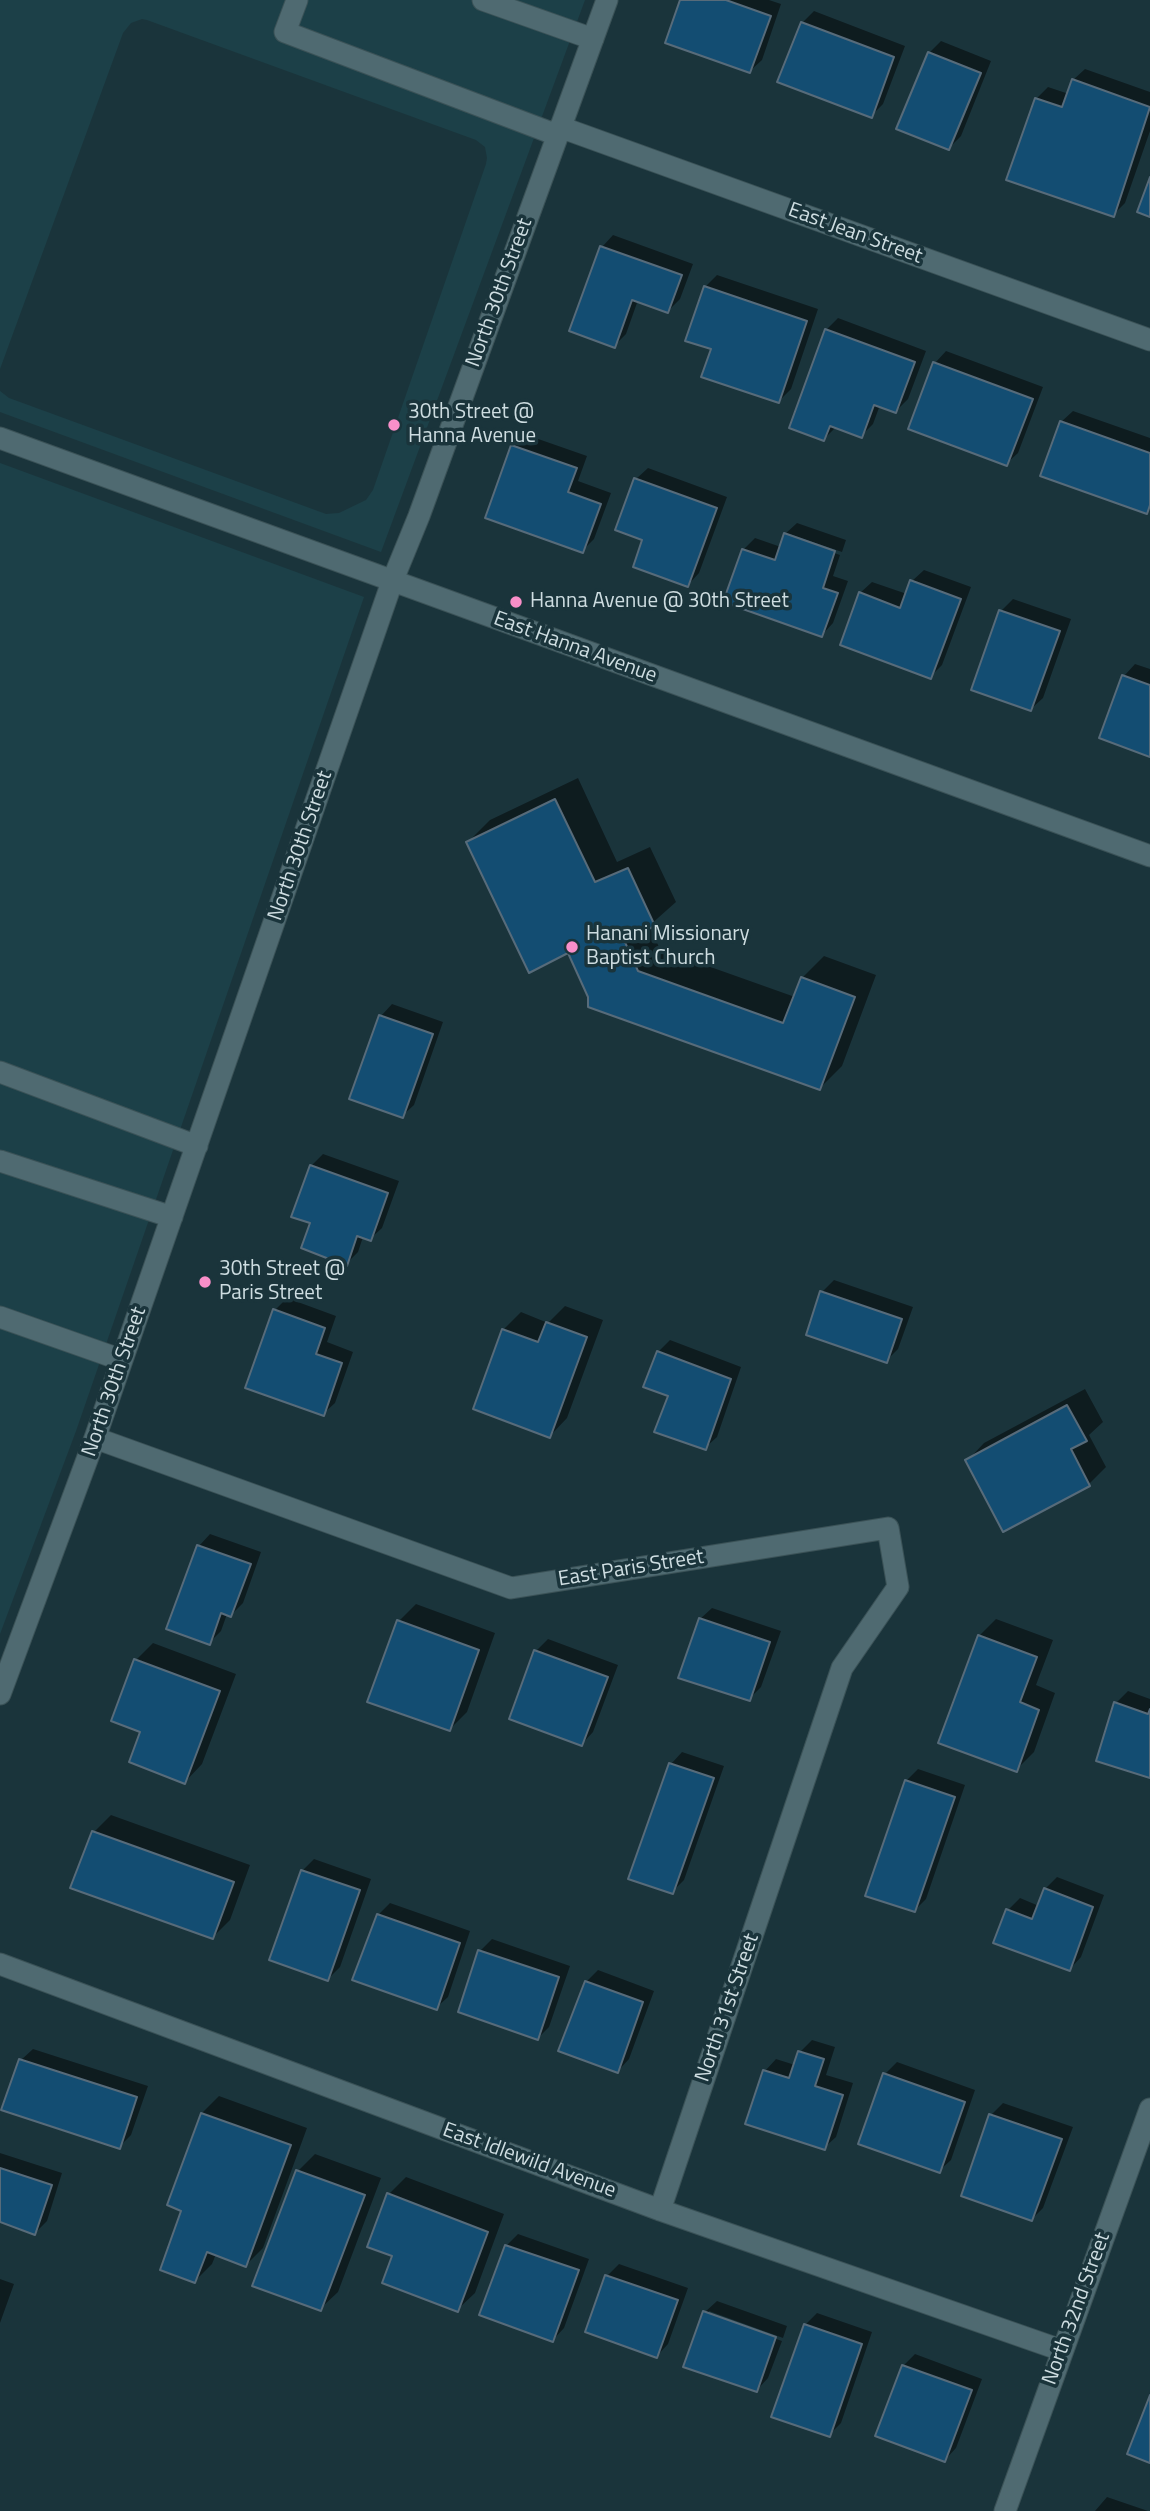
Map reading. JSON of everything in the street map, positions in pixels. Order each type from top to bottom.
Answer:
[{"type":"street","name":"East Jean Street","points":[[297,0],[285,32],[1150,340]]},
{"type":"street","points":[[483,0],[593,39]]},
{"type":"street","name":"North 30th Street","points":[[0,1694],[95,1438],[392,582],[419,516],[607,0]]},
{"type":"street","name":"East Hanna Avenue","points":[[0,438],[1150,856]]},
{"type":"street","points":[[0,1072],[197,1146]]},
{"type":"street","points":[[0,1161],[172,1217]]},
{"type":"street","points":[[0,1317],[122,1360]]},
{"type":"street","name":"East Paris Street","points":[[95,1438],[511,1588],[888,1528],[898,1587],[842,1668],[795,1806]]},
{"type":"street","name":"North 31st Street","points":[[660,2210],[795,1806]]},
{"type":"street","name":"East Idlewild Avenue","points":[[0,1964],[660,2210],[1061,2350]]},
{"type":"street","name":"North 32nd Street","points":[[1005,2511],[1150,2109]]},
{"type":"shaded area","points":[[0,0],[585,0],[381,552],[0,412],[0,391],[9,398],[326,514],[339,513],[366,500],[373,490],[486,164],[485,147],[476,140],[147,20],[131,23],[123,33],[0,369]]},
{"type":"shaded area","points":[[0,463],[364,597],[76,1431],[0,1634]]},
{"type":"building","points":[[680,0],[726,0],[771,16],[750,73],[665,43]]},
{"type":"building","points":[[801,22],[894,57],[872,118],[777,82]]},
{"type":"building","points":[[928,52],[981,73],[949,150],[896,129]]},
{"type":"building","points":[[1072,79],[1150,107],[1114,217],[1006,180],[1035,98],[1062,107]]},
{"type":"building","points":[[1150,177],[1150,217],[1137,212]]},
{"type":"building","points":[[600,246],[682,275],[668,313],[632,300],[615,348],[569,331]]},
{"type":"building","points":[[704,286],[807,321],[779,403],[701,377],[711,349],[685,341]]},
{"type":"building","points":[[825,329],[915,362],[896,413],[874,405],[862,438],[830,426],[824,441],[789,428]]},
{"type":"building","points":[[933,362],[1033,399],[1007,466],[908,429]]},
{"type":"building","points":[[1060,421],[1150,453],[1150,505],[1147,514],[1040,476]]},
{"type":"building","points":[[511,445],[577,468],[568,492],[601,504],[583,553],[485,518]]},
{"type":"building","points":[[634,478],[717,508],[688,587],[633,567],[642,540],[615,530]]},
{"type":"building","points":[[784,533],[835,551],[823,588],[838,593],[822,637],[723,602],[742,549],[775,560]]},
{"type":"building","points":[[910,580],[961,599],[931,679],[840,645],[859,592],[900,608]]},
{"type":"building","points":[[999,610],[1060,631],[1031,711],[971,690]]},
{"type":"building","points":[[1122,675],[1150,685],[1150,757],[1099,738]]},
{"type":"building","name":"Hanani Missionary Baptist Church","points":[[555,799],[595,882],[628,868],[655,926],[624,940],[638,971],[783,1023],[801,977],[855,997],[820,1090],[588,1007],[588,997],[568,953],[529,973],[466,842]]},
{"type":"building","points":[[379,1015],[433,1034],[403,1118],[349,1099]]},
{"type":"building","points":[[310,1165],[388,1193],[371,1241],[357,1236],[347,1266],[301,1248],[310,1223],[291,1217]]},
{"type":"building","points":[[820,1291],[902,1319],[887,1363],[806,1335]]},
{"type":"building","points":[[273,1309],[325,1328],[316,1354],[342,1363],[324,1416],[245,1388]]},
{"type":"building","points":[[546,1322],[587,1337],[550,1438],[473,1409],[502,1329],[538,1342]]},
{"type":"building","points":[[657,1351],[731,1379],[706,1450],[654,1432],[668,1396],[643,1387]]},
{"type":"building","points":[[1067,1405],[1087,1441],[1071,1449],[1090,1486],[1003,1532],[965,1460]]},
{"type":"building","points":[[197,1545],[251,1564],[231,1617],[221,1613],[210,1645],[166,1629]]},
{"type":"building","points":[[699,1618],[770,1642],[750,1701],[678,1678]]},
{"type":"building","points":[[397,1620],[479,1650],[450,1731],[367,1702]]},
{"type":"building","points":[[978,1635],[1037,1657],[1020,1702],[1039,1710],[1017,1772],[938,1743]]},
{"type":"building","points":[[534,1650],[608,1677],[582,1746],[509,1719]]},
{"type":"building","points":[[134,1659],[220,1691],[185,1784],[129,1762],[140,1732],[111,1721]]},
{"type":"building","points":[[1114,1702],[1148,1714],[1150,1709],[1150,1778],[1096,1761]]},
{"type":"building","points":[[669,1763],[714,1778],[673,1894],[628,1879]]},
{"type":"building","points":[[905,1780],[955,1797],[915,1912],[865,1896]]},
{"type":"building","points":[[92,1831],[234,1882],[213,1939],[70,1888]]},
{"type":"building","points":[[301,1870],[360,1890],[328,1981],[269,1960]]},
{"type":"building","points":[[1044,1888],[1093,1907],[1070,1971],[993,1943],[1006,1909],[1032,1919]]},
{"type":"building","points":[[377,1914],[460,1943],[437,2010],[352,1980]]},
{"type":"building","points":[[478,1950],[559,1977],[538,2040],[458,2012]]},
{"type":"building","points":[[585,1981],[643,2002],[618,2073],[558,2051]]},
{"type":"building","points":[[798,2051],[824,2059],[815,2086],[843,2095],[825,2150],[745,2124],[763,2070],[789,2078]]},
{"type":"building","points":[[19,2059],[137,2097],[120,2149],[1,2110]]},
{"type":"building","points":[[883,2073],[965,2102],[940,2173],[858,2144]]},
{"type":"building","points":[[201,2113],[291,2145],[246,2267],[207,2252],[195,2283],[160,2270],[181,2211],[167,2205]]},
{"type":"building","points":[[989,2114],[1062,2139],[1032,2221],[961,2196]]},
{"type":"building","points":[[0,2168],[52,2185],[35,2235],[0,2222]]},
{"type":"building","points":[[296,2170],[365,2195],[321,2311],[252,2286]]},
{"type":"building","points":[[387,2193],[488,2232],[458,2312],[382,2283],[392,2256],[367,2247]]},
{"type":"building","points":[[505,2245],[579,2270],[553,2342],[479,2315]]},
{"type":"building","points":[[605,2275],[678,2300],[657,2358],[585,2332]]},
{"type":"building","points":[[703,2311],[776,2337],[757,2392],[683,2367]]},
{"type":"building","points":[[804,2324],[862,2344],[830,2437],[771,2417]]},
{"type":"building","points":[[902,2365],[972,2390],[945,2462],[875,2436]]},
{"type":"building","points":[[1150,2395],[1150,2463],[1127,2454]]},
{"type":"place","name":"30th Street @ Hanna Avenue","points":[[394,425]]},
{"type":"place","name":"Hanna Avenue @ 30th Street","points":[[516,602]]},
{"type":"place","name":"Hanani Missionary Baptist Church","points":[[572,947]]},
{"type":"place","name":"30th Street @ Paris Street","points":[[205,1282]]}]
